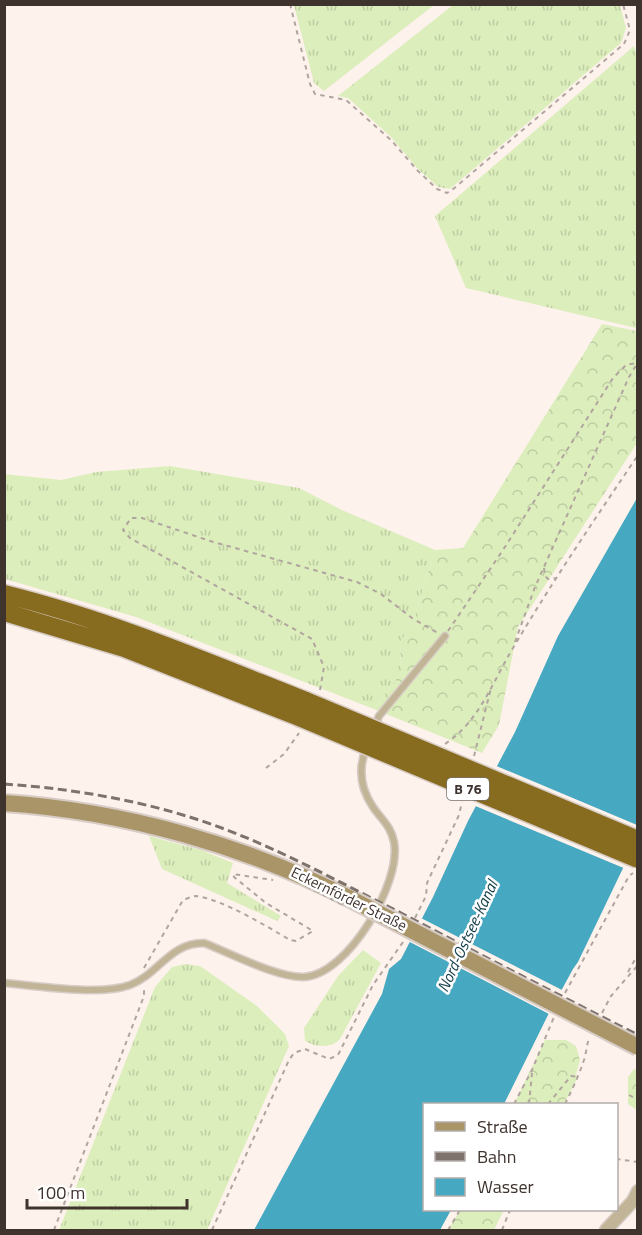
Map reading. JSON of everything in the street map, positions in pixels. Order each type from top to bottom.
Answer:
[{"type":"highway","name":"B 76","points":[[4,594],[72,612],[129,631],[638,860]]},
{"type":"highway","name":"B 76","points":[[4,612],[124,648],[307,710],[638,840]]},
{"type":"street","name":"Eckernförder Straße","points":[[4,803],[44,805],[127,820],[223,847],[285,868],[310,878],[638,1047]]},
{"type":"street","points":[[606,1230],[633,1201],[638,1191]]},
{"type":"lane","points":[[4,983],[105,991],[128,986],[144,979],[177,949],[192,943],[204,943],[285,975],[304,977],[323,973],[353,947],[386,890],[394,844],[390,828],[372,806],[362,783],[361,760],[379,716],[445,636]]},
{"type":"path","points":[[290,4],[310,84],[315,94],[346,100],[391,140],[437,189],[447,192],[624,44],[630,30],[623,4]]},
{"type":"path","points":[[513,648],[535,586],[637,363]]},
{"type":"path","points":[[266,768],[284,754],[296,740],[324,667],[312,639],[130,538],[123,530],[126,523],[131,518],[142,519],[210,541],[357,582],[381,594],[412,618],[445,636],[504,550],[613,378],[626,365],[637,363]]},
{"type":"path","points":[[441,747],[457,736],[476,714],[513,648],[638,455]]},
{"type":"path","points":[[544,568],[548,579],[558,577]]},
{"type":"path","points":[[473,761],[490,688]]},
{"type":"path","points":[[415,918],[426,896],[427,883],[459,815],[464,794]]},
{"type":"path","points":[[54,1230],[144,996],[144,966],[183,900],[195,896],[223,905],[296,941],[313,931],[266,903],[233,874],[271,880],[282,875],[285,868]]},
{"type":"path","points":[[576,973],[629,876],[638,871]]},
{"type":"path","points":[[212,1230],[289,1060],[294,1053],[305,1049],[329,1059],[338,1055],[386,964],[397,953],[406,936]]},
{"type":"path","points":[[601,1016],[638,954]]},
{"type":"path","points":[[627,975],[638,965]]},
{"type":"path","points":[[565,1103],[578,1077],[585,1056],[585,1046],[591,1036]]},
{"type":"path","points":[[515,1103],[545,1040]]},
{"type":"path","points":[[529,1103],[532,1070]]},
{"type":"path","points":[[549,1103],[571,1076],[578,1077]]},
{"type":"path","points":[[629,1095],[638,1100]]},
{"type":"path","points":[[618,1159],[638,1162]]},
{"type":"path","points":[[448,1230],[459,1211]]},
{"type":"path","points":[[502,1230],[509,1211]]},
{"type":"green space","points":[[294,4],[434,5],[324,91],[314,83]]},
{"type":"green space","points":[[453,5],[620,5],[626,28],[621,43],[450,189],[438,187],[417,168],[390,136],[348,98],[338,96]]},
{"type":"green space","points":[[634,46],[638,58],[636,328],[466,288],[435,216]]},
{"type":"green space","points":[[602,324],[637,331],[637,443],[518,627],[499,725],[482,753],[374,709],[401,673],[400,644],[415,615],[435,550],[463,548]]},
{"type":"green space","points":[[170,466],[299,488],[344,511],[435,550],[415,615],[400,644],[401,673],[374,709],[136,617],[5,579],[4,474],[61,480],[96,472]]},
{"type":"green space","points":[[149,836],[201,850],[233,863],[227,883],[281,916],[277,921],[162,869]]},
{"type":"green space","points":[[363,950],[381,963],[340,1039],[323,1046],[305,1041],[304,1028],[338,976]]},
{"type":"green space","points":[[185,964],[200,966],[257,1006],[285,1034],[289,1046],[207,1230],[59,1230],[155,987],[172,967]]},
{"type":"green space","points":[[545,1040],[566,1040],[576,1046],[580,1060],[576,1074],[578,1077],[565,1103],[514,1103]]},
{"type":"green space","points":[[634,1069],[637,1070],[637,1110],[628,1104],[628,1077]]},
{"type":"green space","points":[[459,1211],[504,1211],[494,1230],[448,1230]]},
{"type":"water","name":"Nord-Ostsee-Kanal","points":[[637,498],[637,839],[578,962],[548,1015],[504,1103],[423,1103],[423,1211],[450,1211],[440,1230],[254,1230],[382,994],[389,969],[401,959],[433,897],[468,821],[515,732],[558,636]]},
{"type":"pier","points":[[494,765],[637,825],[638,846],[626,869],[473,805]]},
{"type":"pier","points":[[419,917],[564,991],[551,1015],[406,940]]},
{"type":"railway","points":[[4,784],[117,799],[173,812],[227,830],[316,870],[638,1035]]}]
